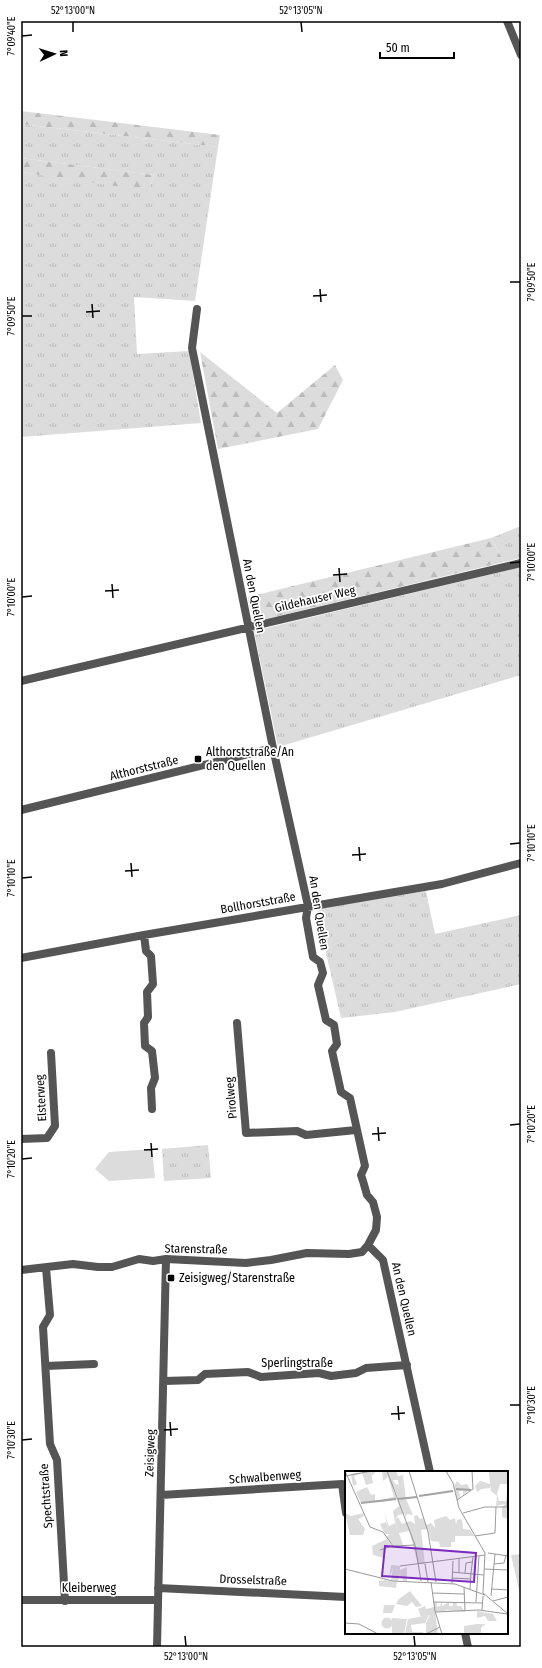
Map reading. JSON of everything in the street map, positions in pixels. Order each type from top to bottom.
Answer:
[{"type":"street","points":[[507,21],[521,55]]},
{"type":"street","name":"An den Quellen","points":[[197,309],[192,348],[248,628],[308,906],[306,918],[313,957],[320,962],[323,974],[318,985],[326,1020],[334,1025],[337,1044],[332,1051],[341,1092],[350,1098],[365,1166],[361,1175],[367,1195],[373,1202],[376,1217],[376,1230],[368,1245],[383,1260],[430,1471]]},
{"type":"street","name":"Gildehauser Weg","points":[[21,681],[521,563]]},
{"type":"street","name":"Althorststraße","points":[[21,810],[273,748]]},
{"type":"street","name":"Bollhorststraße","points":[[21,958],[308,906],[442,884],[521,863]]},
{"type":"street","points":[[144,935],[146,951],[151,956],[153,984],[147,992],[148,1017],[144,1023],[145,1046],[152,1051],[155,1078],[151,1088],[152,1109]]},
{"type":"street","name":"Pirolweg","points":[[237,1023],[246,1133],[297,1131],[306,1135],[356,1130]]},
{"type":"street","name":"Elsterweg","points":[[21,1140],[47,1138],[55,1126],[51,1053]]},
{"type":"street","name":"Starenstraße","points":[[21,1270],[73,1264],[98,1267],[112,1266],[139,1260],[154,1261],[166,1259],[246,1263],[307,1253],[349,1254],[362,1252],[368,1245]]},
{"type":"street","name":"Zeisigweg","points":[[157,1647],[166,1259]]},
{"type":"street","name":"Spechtstraße","points":[[46,1268],[50,1316],[43,1327],[50,1444],[57,1460],[65,1601]]},
{"type":"street","points":[[46,1366],[94,1364]]},
{"type":"street","name":"Sperlingstraße","points":[[164,1381],[198,1380],[205,1374],[248,1372],[261,1377],[319,1372],[331,1376],[356,1373],[366,1368],[407,1365]]},
{"type":"street","name":"Schwalbenweg","points":[[161,1495],[342,1484],[345,1505]]},
{"type":"street","name":"Drosselstraße","points":[[158,1588],[345,1597]]},
{"type":"street","name":"Kleiberweg","points":[[21,1600],[158,1600]]},
{"type":"street","points":[[465,1634],[468,1647]]},
{"type":"green space","points":[[21,111],[220,135],[218,147],[21,124]]},
{"type":"green space","points":[[21,124],[218,147],[195,301],[134,297],[137,354],[189,351],[201,423],[21,437],[21,172],[149,190],[154,175],[21,158]]},
{"type":"green space","points":[[21,158],[154,175],[149,191],[21,172]]},
{"type":"green space","points":[[200,352],[277,413],[335,365],[343,380],[318,429],[218,449]]},
{"type":"green space","points":[[521,526],[521,558],[504,562],[491,538]]},
{"type":"green space","points":[[491,538],[504,562],[253,622],[248,597]]},
{"type":"green space","points":[[521,567],[521,675],[278,747],[254,631]]},
{"type":"green space","points":[[426,891],[435,934],[521,915],[521,984],[395,1012],[341,1018],[316,909]]},
{"type":"green space","points":[[208,1145],[211,1178],[164,1181],[162,1149]]},
{"type":"green space","points":[[152,1149],[155,1178],[109,1181],[95,1169],[109,1152]]},
{"type":"green space","points":[[521,1554],[521,1598],[511,1555]]},
{"type":"place","name":"Althorststraße/An den Quellen","points":[[198,759]]},
{"type":"place","name":"Zeisigweg/Starenstraße","points":[[171,1278]]}]
